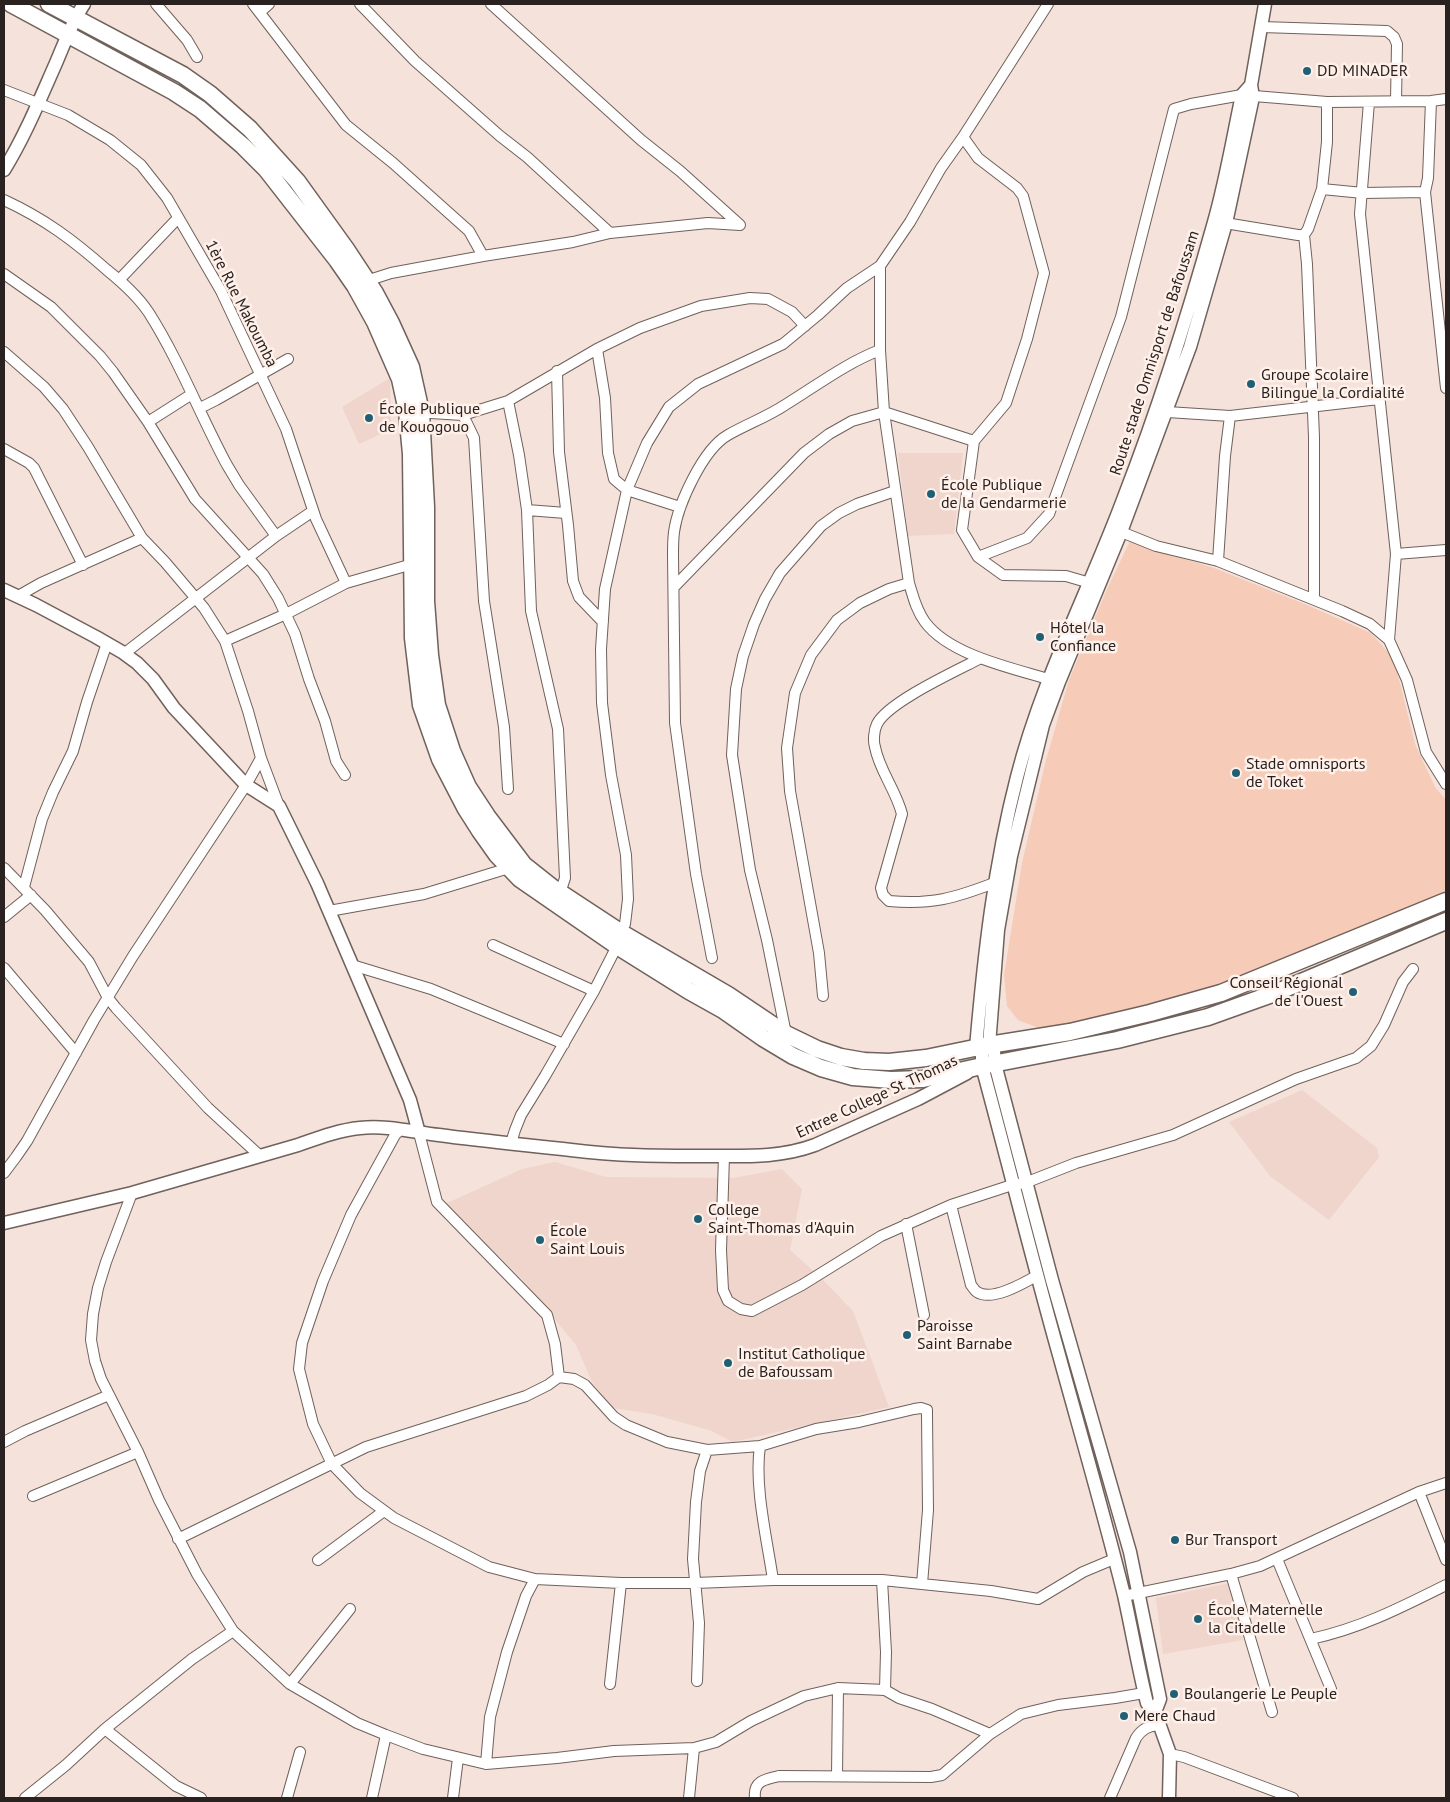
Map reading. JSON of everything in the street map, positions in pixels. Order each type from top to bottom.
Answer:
[{"type":"main road","points":[[11,4],[174,92],[200,109],[243,146],[266,169],[326,245],[361,283]]},
{"type":"main road","points":[[49,4],[183,75],[210,94],[250,129],[297,180],[361,283],[391,323],[410,367],[426,507],[413,638],[421,705],[440,759],[466,809],[497,855],[520,879],[549,901],[618,939],[692,975],[728,995],[786,1034],[817,1049],[841,1057],[864,1061],[889,1062],[926,1058],[983,1046],[1070,1032],[1150,1014],[1221,993],[1446,900]]},
{"type":"main road","points":[[420,563],[437,705],[452,751],[468,787],[503,839],[524,865],[618,939],[689,991],[723,1010],[793,1056],[821,1068],[853,1077],[899,1080],[923,1079],[1117,1040],[1208,1017],[1275,994],[1446,921]]},
{"type":"street","points":[[4,170],[9,152],[38,104],[75,18],[84,4]]},
{"type":"street","points":[[156,4],[187,40],[197,57]]},
{"type":"street","points":[[253,4],[346,125],[469,231],[483,256]]},
{"type":"street","points":[[260,12],[269,4]]},
{"type":"street","points":[[360,4],[415,61],[500,136],[528,157],[610,233]]},
{"type":"street","points":[[361,283],[391,273],[572,242],[610,233],[708,223],[740,225],[680,170],[641,140],[491,4]]},
{"type":"street","points":[[511,1143],[521,1116],[594,991],[625,924],[628,899],[626,855],[611,775],[602,703],[601,648],[605,588],[627,490],[647,443],[669,407],[698,384],[783,344],[847,288],[880,266],[910,222],[941,168],[1048,4]]},
{"type":"street","name":"Route stade Omnisport de Bafoussam","points":[[983,1046],[987,929],[994,883],[1017,777],[1032,724],[1053,680],[1167,412],[1184,345],[1220,222],[1249,92],[1265,4]]},
{"type":"street","points":[[1261,27],[1387,31],[1394,37],[1397,44],[1396,102]]},
{"type":"street","name":"1ère Rue Makoumba","points":[[4,90],[84,124],[134,157],[151,177],[222,291],[286,429],[313,511],[346,583]]},
{"type":"street","points":[[978,557],[1027,538],[1049,514],[1121,317],[1174,109],[1249,92],[1327,102],[1396,102],[1446,99]]},
{"type":"street","points":[[1431,101],[1428,178],[1425,192],[1446,388]]},
{"type":"street","points":[[1314,599],[1314,437],[1307,264],[1304,235],[1308,229],[1322,188],[1327,142],[1327,102]]},
{"type":"street","points":[[1369,102],[1360,214],[1396,554],[1390,640],[1407,680],[1426,752],[1446,784]]},
{"type":"street","points":[[963,137],[978,158],[1017,188],[1024,196],[1044,273],[1006,402],[974,441],[962,530],[978,557],[1003,575],[1066,576],[1090,583]]},
{"type":"street","points":[[1322,188],[1363,194],[1425,192]]},
{"type":"street","points":[[4,200],[41,218],[62,232],[137,297],[149,313],[200,408],[216,445],[235,478],[276,536]]},
{"type":"street","points":[[119,280],[178,218]]},
{"type":"street","points":[[1220,222],[1304,235]]},
{"type":"street","points":[[880,266],[880,350],[884,412],[909,583],[915,603],[925,622],[960,649],[979,659],[1053,680]]},
{"type":"street","points":[[4,274],[51,307],[78,333],[113,372],[148,422],[195,499],[263,574],[295,634],[325,721],[336,761],[345,775]]},
{"type":"street","points":[[414,412],[463,415],[508,402],[557,371],[597,349],[640,328],[682,311],[701,306],[750,298],[768,299],[792,312],[805,326]]},
{"type":"street","name":"Route stade Omnisport de Bafoussam","points":[[983,1046],[998,930],[1012,856],[1053,680],[1090,583],[1117,530],[1157,410],[1184,345]]},
{"type":"street","points":[[597,349],[604,398],[610,467],[614,479],[627,490],[680,507]]},
{"type":"street","points":[[712,958],[696,874],[675,723],[674,532],[680,507],[700,466],[713,448],[726,436],[762,419],[852,363],[880,350]]},
{"type":"street","points":[[4,352],[44,387],[63,409],[142,538],[196,598],[225,641],[261,758],[279,806],[317,883],[410,1100],[437,1202],[547,1315],[555,1344],[559,1376]]},
{"type":"street","points":[[200,408],[288,359]]},
{"type":"street","points":[[557,371],[560,452],[575,589],[591,611],[603,622]]},
{"type":"street","points":[[148,422],[192,394]]},
{"type":"street","points":[[1167,412],[1230,416],[1379,399]]},
{"type":"street","points":[[508,402],[519,455],[527,510],[531,611],[558,729],[565,878],[560,893]]},
{"type":"street","points":[[674,586],[804,453],[829,434],[852,421],[884,412],[974,441]]},
{"type":"street","points":[[463,415],[474,438],[484,601],[504,727],[508,789]]},
{"type":"street","points":[[1218,562],[1225,456],[1230,416]]},
{"type":"street","points":[[4,449],[29,462],[34,468],[83,564]]},
{"type":"street","points":[[786,1034],[767,940],[750,870],[732,755],[736,696],[743,656],[764,599],[780,573],[821,526],[839,513],[857,504],[895,491]]},
{"type":"street","points":[[527,510],[566,513]]},
{"type":"street","points":[[125,653],[276,536],[313,511]]},
{"type":"street","points":[[1117,530],[1156,546],[1218,562],[1314,599],[1370,624],[1390,640]]},
{"type":"street","points":[[18,596],[41,583],[142,538]]},
{"type":"street","points":[[1396,554],[1446,550]]},
{"type":"street","points":[[225,641],[286,614],[346,583],[420,563]]},
{"type":"street","points":[[822,996],[819,953],[790,791],[787,748],[795,693],[811,655],[838,620],[860,603],[889,589],[909,583]]},
{"type":"street","points":[[4,590],[125,653],[145,670],[174,708],[246,785],[279,806]]},
{"type":"street","points":[[4,917],[28,891],[42,819],[73,751],[107,643]]},
{"type":"street","points":[[979,659],[927,685],[889,710],[877,724],[874,745],[878,759],[902,814],[881,888],[883,896],[889,901],[921,903],[941,900],[994,883]]},
{"type":"street","points":[[4,1172],[27,1141],[76,1053],[147,934],[246,785],[261,758]]},
{"type":"street","points":[[4,868],[28,891],[89,962],[108,998],[146,1042],[208,1108],[259,1155]]},
{"type":"street","points":[[329,911],[424,894],[509,868]]},
{"type":"street","points":[[493,945],[594,991]]},
{"type":"street","points":[[352,965],[431,989],[564,1044]]},
{"type":"street","points":[[4,968],[76,1053]]},
{"type":"street","points":[[724,1156],[720,1250],[723,1290],[728,1301],[741,1309],[752,1311],[802,1285],[881,1236],[951,1205],[1012,1185],[1025,1183],[1076,1163],[1173,1135],[1296,1079],[1356,1058],[1371,1046],[1384,1025],[1403,982],[1413,969]]},
{"type":"street","name":"Route stade Omnisport de Bafoussam","points":[[983,1046],[994,1052],[989,1065],[1012,1185],[1124,1596],[1144,1693],[1147,1703],[1157,1718],[1170,1754]]},
{"type":"street","name":"Route stade Omnisport de Bafoussam","points":[[989,1065],[1025,1183],[1130,1552],[1160,1699],[1157,1718]]},
{"type":"street","name":"Entree College St Thomas","points":[[4,1223],[132,1193],[298,1145],[322,1136],[361,1128],[400,1129],[419,1133],[582,1151],[663,1156],[777,1155],[798,1151],[918,1099],[989,1065]]},
{"type":"street","points":[[400,1129],[351,1215],[323,1281],[302,1342],[299,1369],[313,1424],[332,1464],[360,1493],[384,1511],[489,1567],[535,1579],[621,1583],[882,1580],[991,1591],[1038,1599],[1083,1572],[1114,1559]]},
{"type":"street","points":[[132,1193],[98,1288],[91,1340],[94,1361],[178,1539],[197,1574],[233,1631],[290,1684],[357,1723],[386,1735],[423,1748],[486,1764],[614,1751],[694,1748],[716,1742],[751,1721],[804,1696],[838,1688],[885,1690],[899,1698],[932,1709],[990,1734]]},
{"type":"street","points":[[951,1205],[971,1285],[977,1292],[985,1294],[1003,1292],[1038,1275]]},
{"type":"street","points":[[906,1224],[924,1316]]},
{"type":"street","points":[[178,1539],[379,1442],[526,1396],[548,1385],[559,1376]]},
{"type":"street","points":[[559,1376],[574,1379],[585,1385],[614,1417],[634,1429],[667,1442],[707,1450],[760,1446],[816,1429],[859,1422],[914,1409],[921,1408],[927,1410],[928,1510],[922,1584]]},
{"type":"street","points":[[4,1442],[109,1395]]},
{"type":"street","points":[[760,1446],[758,1457],[760,1490],[773,1580]]},
{"type":"street","points":[[697,1681],[699,1623],[693,1559],[696,1502],[700,1472],[707,1450]]},
{"type":"street","points":[[33,1496],[138,1452]]},
{"type":"street","points":[[1124,1596],[1232,1574],[1260,1566],[1419,1492],[1446,1483]]},
{"type":"street","points":[[1419,1492],[1446,1560]]},
{"type":"street","points":[[318,1560],[384,1511]]},
{"type":"street","points":[[1277,1559],[1332,1689]]},
{"type":"street","points":[[1232,1574],[1272,1712]]},
{"type":"street","points":[[486,1764],[490,1717],[506,1652],[526,1596],[535,1579]]},
{"type":"street","points":[[882,1580],[886,1652],[885,1690]]},
{"type":"street","points":[[610,1684],[621,1583]]},
{"type":"street","points":[[1311,1639],[1346,1631],[1382,1617],[1446,1585]]},
{"type":"street","points":[[290,1684],[350,1609]]},
{"type":"street","points":[[25,1798],[66,1765],[105,1729],[192,1659],[233,1631]]},
{"type":"street","points":[[837,1776],[838,1688]]},
{"type":"street","points":[[755,1798],[755,1787],[760,1781],[779,1776],[931,1777],[942,1775],[990,1734],[1021,1714],[1058,1705],[1144,1693]]},
{"type":"street","points":[[1110,1798],[1140,1731],[1157,1718]]},
{"type":"street","points":[[105,1729],[176,1786],[201,1798]]},
{"type":"street","points":[[372,1798],[386,1735]]},
{"type":"street","points":[[689,1798],[694,1748]]},
{"type":"street","points":[[287,1798],[300,1752]]},
{"type":"street","points":[[1168,1798],[1170,1754],[1184,1757],[1293,1798]]},
{"type":"street","points":[[453,1798],[458,1758]]},
{"type":"shaded area","name":"École Publique de Kouogouo","points":[[390,378],[391,429],[359,444],[342,407]]},
{"type":"shaded area","name":"École Publique de la Gendarmerie","points":[[898,453],[963,453],[954,534],[908,536]]},
{"type":"shaded area","name":"Stade omnisports de Toket","points":[[1131,539],[1154,550],[1214,568],[1371,633],[1393,658],[1415,744],[1435,787],[1446,800],[1446,896],[1245,976],[1077,1024],[1044,1030],[1018,1020],[1007,1006],[1004,975],[1022,863],[1046,760],[1069,680],[1107,589]]},
{"type":"shaded area","points":[[1302,1090],[1377,1148],[1379,1157],[1329,1220],[1270,1176],[1229,1122]]},
{"type":"shaded area","points":[[555,1162],[606,1177],[733,1178],[782,1169],[802,1189],[790,1250],[853,1311],[889,1407],[732,1442],[712,1431],[652,1414],[613,1408],[592,1382],[576,1345],[519,1276],[445,1204],[522,1169]]},
{"type":"shaded area","name":"École Maternelle la Citadelle","points":[[1230,1583],[1243,1640],[1163,1654],[1156,1598]]},
{"type":"place","name":"DD MINADER","points":[[1307,71]]},
{"type":"place","name":"Groupe Scolaire Bilingue la Cordialité","points":[[1251,384]]},
{"type":"place","name":"École Publique de Kouogouo","points":[[369,418]]},
{"type":"place","name":"École Publique de la Gendarmerie","points":[[931,494]]},
{"type":"place","name":"Hôtel la Confiance","points":[[1040,637]]},
{"type":"place","name":"Stade omnisports de Toket","points":[[1236,773]]},
{"type":"place","name":"Conseil Régional de l'Ouest","points":[[1353,992]]},
{"type":"place","name":"College Saint-Thomas d'Aquin","points":[[698,1219]]},
{"type":"place","name":"École Saint Louis","points":[[540,1240]]},
{"type":"place","name":"Paroisse Saint Barnabe","points":[[907,1335]]},
{"type":"place","name":"Institut Catholique de Bafoussam","points":[[728,1363]]},
{"type":"place","name":"Bur Transport","points":[[1175,1540]]},
{"type":"place","name":"École Maternelle la Citadelle","points":[[1198,1619]]},
{"type":"place","name":"Boulangerie Le Peuple","points":[[1174,1694]]},
{"type":"place","name":"Mere Chaud","points":[[1124,1716]]}]
